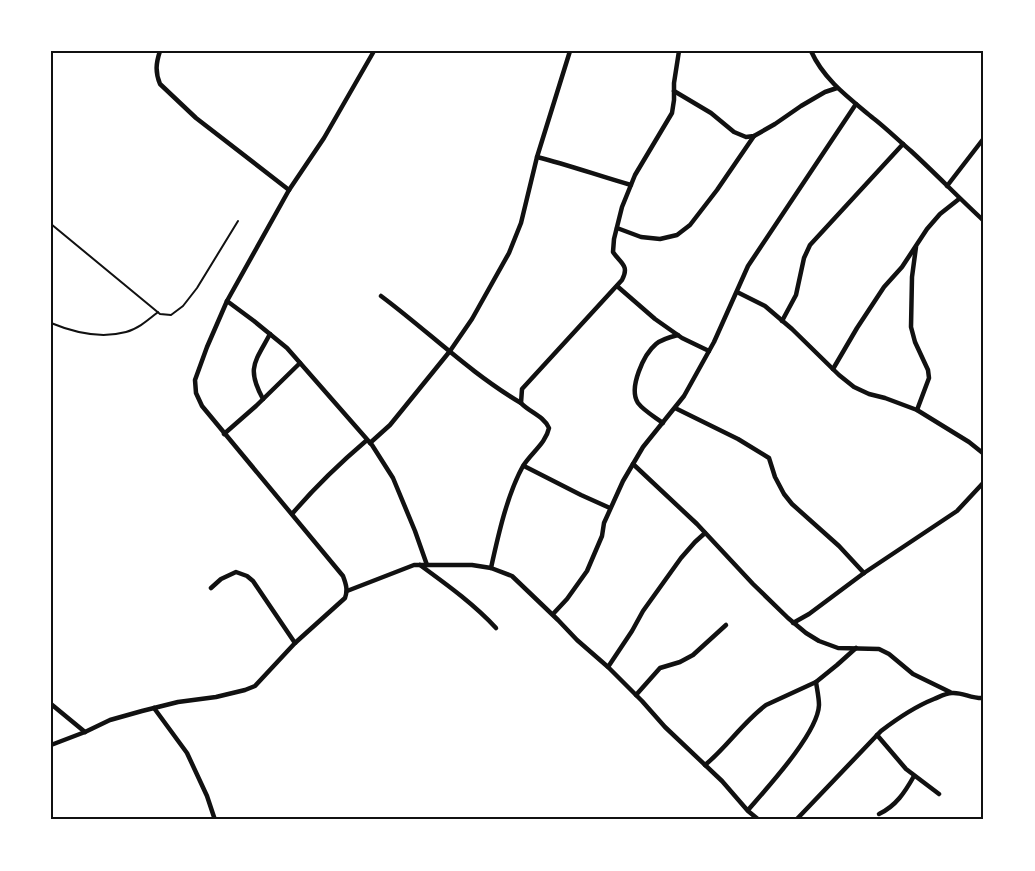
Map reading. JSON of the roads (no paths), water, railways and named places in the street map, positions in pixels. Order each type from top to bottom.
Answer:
[{"type":"street","points":[[160,51],[156,66],[160,84],[195,118],[289,190]]},
{"type":"street","points":[[51,745],[110,720],[178,702],[216,697],[255,686],[295,643],[345,598],[346,585],[343,576],[202,406],[196,393],[195,380],[227,301],[289,190],[324,138],[374,51]]},
{"type":"street","points":[[292,514],[338,464],[390,425],[450,351],[472,319],[509,252],[521,223],[537,157],[570,51]]},
{"type":"street","points":[[520,403],[522,389],[622,280],[626,270],[613,252],[613,246],[622,207],[639,167],[672,113],[679,51]]},
{"type":"street","points":[[811,51],[825,75],[837,88],[903,144],[984,221]]},
{"type":"street","points":[[674,91],[711,113],[734,132],[746,137],[754,136],[817,97],[837,88]]},
{"type":"street","points":[[553,614],[587,571],[622,481],[643,447],[684,396],[709,351],[748,266],[856,104]]},
{"type":"street","points":[[617,228],[641,237],[660,239],[677,235],[690,225],[754,136]]},
{"type":"street","points":[[947,186],[984,138]]},
{"type":"street","points":[[782,321],[796,295],[804,258],[810,245],[903,144]]},
{"type":"street","points":[[537,157],[631,185]]},
{"type":"street","points":[[833,369],[884,287],[902,267],[927,229],[940,214],[959,199]]},
{"type":"street","points":[[916,245],[912,277],[911,327],[929,378],[917,410]]},
{"type":"street","points":[[617,286],[655,319],[678,335],[709,351]]},
{"type":"street","points":[[737,291],[765,306],[854,387],[917,410],[984,454]]},
{"type":"street","points":[[381,296],[495,388],[546,422],[549,428],[545,440],[524,466],[515,485],[498,535],[491,568]]},
{"type":"street","points":[[227,301],[287,348],[368,441],[393,478],[427,565]]},
{"type":"street","points":[[263,399],[256,387],[254,364],[270,334]]},
{"type":"street","points":[[663,423],[636,401],[634,387],[646,355],[664,339],[678,335]]},
{"type":"street","points":[[224,434],[300,363]]},
{"type":"street","points":[[675,408],[738,439],[769,458],[784,494],[792,504],[839,546],[864,573]]},
{"type":"street","points":[[633,464],[705,533],[753,584],[806,633],[838,648],[879,649],[889,654],[913,674],[950,692],[975,699],[984,698]]},
{"type":"street","points":[[524,466],[610,508]]},
{"type":"street","points":[[794,623],[957,511],[984,482]]},
{"type":"street","points":[[608,667],[671,571],[705,533]]},
{"type":"street","points":[[346,591],[414,565],[472,565],[491,568],[512,576],[608,667],[759,820]]},
{"type":"street","points":[[420,565],[439,578],[496,628]]},
{"type":"street","points":[[211,588],[221,579],[236,572],[247,576],[253,581],[295,643]]},
{"type":"street","points":[[636,695],[660,668],[693,655],[726,625]]},
{"type":"street","points":[[705,765],[759,710],[816,682],[856,648]]},
{"type":"street","points":[[748,810],[792,758],[813,727],[819,705],[816,682]]},
{"type":"street","points":[[796,820],[877,735],[917,706],[950,692]]},
{"type":"street","points":[[51,704],[85,732]]},
{"type":"street","points":[[154,708],[187,753],[207,796],[215,820]]},
{"type":"street","points":[[877,735],[906,769],[939,794]]},
{"type":"street","points":[[879,814],[887,810],[906,792],[914,776]]},
{"type":"lane","points":[[51,224],[160,314],[171,315],[183,306],[197,288],[238,221]]},
{"type":"lane","points":[[51,323],[66,330],[91,336],[114,334],[127,332],[143,324],[158,312]]}]
